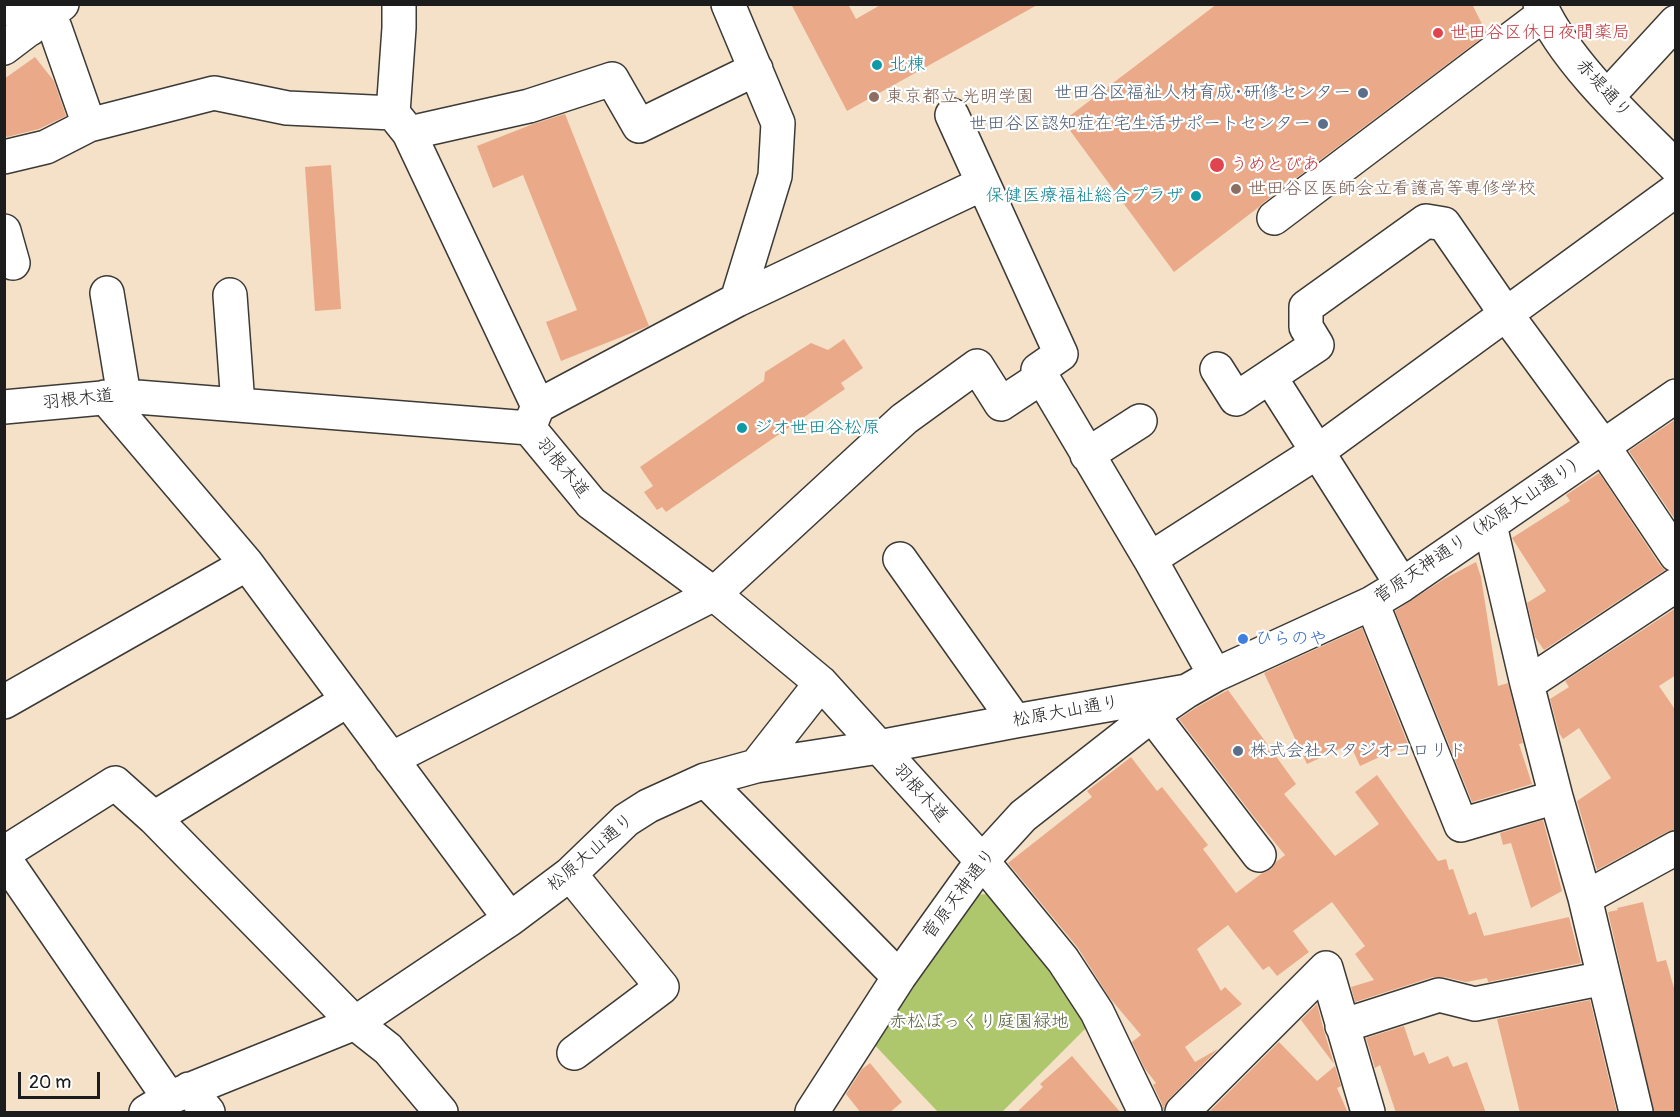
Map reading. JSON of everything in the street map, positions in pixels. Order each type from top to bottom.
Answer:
[{"type":"street","points":[[399,4],[401,123],[533,417],[737,300],[982,184]]},
{"type":"street","points":[[728,4],[778,123],[775,176],[737,300]]},
{"type":"street","points":[[4,6],[36,24],[55,28],[89,125]]},
{"type":"street","points":[[1274,218],[1542,9]]},
{"type":"street","name":"赤堤通り","points":[[1542,9],[1581,67],[1607,97],[1676,167]]},
{"type":"street","points":[[1607,97],[1676,22]]},
{"type":"street","points":[[4,157],[46,147],[89,125],[214,93],[287,108],[401,123],[529,106],[612,79],[639,126],[756,69]]},
{"type":"street","points":[[952,115],[1061,354],[1038,370],[1150,559],[1215,675]]},
{"type":"street","points":[[1150,559],[1317,452],[1676,189]]},
{"type":"street","points":[[1216,369],[1236,399],[1317,345],[1306,327],[1306,307],[1426,221],[1443,224],[1603,446],[1676,555]]},
{"type":"street","points":[[4,231],[13,263]]},
{"type":"street","points":[[107,293],[114,396],[247,564],[510,919]]},
{"type":"street","points":[[230,295],[238,405]]},
{"type":"street","points":[[391,759],[714,594],[904,419],[977,366],[1001,404],[1042,377]]},
{"type":"street","points":[[1270,377],[1402,585]]},
{"type":"street","name":"羽根木道","points":[[4,407],[114,396],[238,405],[533,417],[591,503],[714,594],[820,683],[982,861],[1063,960],[1097,1012],[1143,1111]]},
{"type":"street","name":"菅原天神通り（松原大山通り）","points":[[1152,715],[1215,675],[1372,603],[1402,585],[1676,396]]},
{"type":"street","points":[[1087,455],[1140,421]]},
{"type":"street","points":[[1490,525],[1556,797],[1586,898],[1636,1113]]},
{"type":"street","points":[[900,559],[1015,721]]},
{"type":"street","points":[[4,702],[247,564]]},
{"type":"street","points":[[1527,684],[1676,585]]},
{"type":"street","points":[[1372,603],[1461,825],[1556,797]]},
{"type":"street","points":[[756,766],[820,683]]},
{"type":"street","name":"松原大山通り","points":[[178,1103],[355,1023],[510,919],[570,874],[626,820],[648,806],[705,780],[756,766],[879,747],[1187,691]]},
{"type":"street","points":[[154,818],[348,700]]},
{"type":"street","points":[[1152,715],[1258,855]]},
{"type":"street","name":"菅原天神通り","points":[[812,1113],[899,977],[982,861],[1023,816],[1152,715]]},
{"type":"street","points":[[705,780],[899,977]]},
{"type":"street","points":[[4,853],[115,783],[154,818],[355,1023],[388,1049],[441,1113]]},
{"type":"street","points":[[1586,898],[1676,848]]},
{"type":"street","points":[[4,858],[178,1103]]},
{"type":"street","points":[[570,874],[662,987],[574,1053]]},
{"type":"street","points":[[1182,1113],[1326,968],[1368,1113]]},
{"type":"street","points":[[1342,1026],[1439,995],[1475,1004],[1605,978]]},
{"type":"green space","name":"赤松ぼっくり庭園緑地","points":[[988,894],[1092,1022],[1002,1112],[938,1112],[870,1040],[971,895]]},
{"type":"building","name":"北棟","points":[[791,4],[848,4],[856,19],[882,4],[1039,4],[847,111]]},
{"type":"building","name":"保健医療福祉総合プラザ","points":[[1217,4],[1472,4],[1487,34],[1174,272],[1063,121]]},
{"type":"building","points":[[35,57],[54,81],[66,116],[39,129],[7,137],[4,134],[4,79]]},
{"type":"building","points":[[565,114],[649,326],[561,361],[546,322],[577,310],[523,175],[493,188],[477,146]]},
{"type":"building","points":[[331,165],[341,309],[315,311],[305,167]]},
{"type":"building","name":"ジオ世田谷松原","points":[[844,339],[863,368],[841,383],[845,389],[666,512],[662,507],[657,510],[644,492],[653,486],[640,467],[764,381],[765,372],[811,343],[828,350]]},
{"type":"building","points":[[1676,419],[1676,521],[1629,451]]},
{"type":"building","points":[[1599,473],[1665,570],[1544,650],[1535,637],[1527,603],[1546,591],[1512,538],[1570,501],[1566,495]]},
{"type":"building","points":[[1476,562],[1481,577],[1498,686],[1508,683],[1523,743],[1519,744],[1532,784],[1472,802],[1395,611],[1444,579]]},
{"type":"building","points":[[1676,608],[1676,675],[1659,686],[1676,711],[1676,829],[1597,870],[1577,801],[1611,778],[1579,728],[1563,739],[1559,733],[1550,699],[1569,687],[1565,681]]},
{"type":"building","points":[[1362,628],[1408,744],[1360,766],[1350,744],[1307,764],[1264,673]]},
{"type":"building","points":[[1228,690],[1296,784],[1284,794],[1335,856],[1379,824],[1355,792],[1377,775],[1438,861],[1446,859],[1449,870],[1453,869],[1469,915],[1476,912],[1484,936],[1569,917],[1581,963],[1488,982],[1487,978],[1466,982],[1433,977],[1355,1002],[1351,987],[1374,980],[1355,954],[1365,946],[1332,902],[1293,931],[1309,952],[1277,976],[1269,966],[1263,970],[1228,925],[1197,949],[1221,991],[1225,987],[1242,1004],[1185,1047],[1195,1062],[1218,1049],[1169,1099],[1164,1107],[1164,1113],[1153,1085],[1156,1083],[1145,1069],[1132,1042],[1141,1035],[1109,997],[1078,948],[1008,863],[1092,797],[1087,791],[1131,757],[1157,791],[1162,787],[1208,845],[1203,849],[1236,893],[1271,869],[1285,855],[1179,719]]},
{"type":"building","points":[[1543,820],[1562,891],[1531,908],[1511,843],[1503,845],[1500,833]]},
{"type":"building","points":[[1643,902],[1657,962],[1666,960],[1676,995],[1676,1113],[1654,1113],[1608,912]]},
{"type":"building","points":[[1590,1000],[1617,1113],[1520,1113],[1497,1019]]},
{"type":"building","points":[[1317,1004],[1324,1031],[1334,1064],[1301,1020]]},
{"type":"building","points":[[1404,1026],[1414,1056],[1424,1052],[1429,1064],[1448,1056],[1453,1067],[1467,1062],[1486,1113],[1396,1113],[1380,1065],[1375,1068],[1366,1038]]},
{"type":"building","points":[[1279,1042],[1317,1081],[1335,1066],[1341,1086],[1337,1088],[1348,1113],[1208,1113]]},
{"type":"building","points":[[1072,1056],[1121,1113],[1016,1113],[1043,1087],[1040,1084]]},
{"type":"building","points":[[870,1063],[902,1102],[889,1113],[861,1113],[846,1094],[862,1069]]},
{"type":"place","name":"世田谷区休日夜間薬局","points":[[1438,33]]},
{"type":"place","name":"北棟","points":[[877,65]]},
{"type":"place","name":"世田谷区福祉人材育成･研修センター","points":[[1363,93]]},
{"type":"place","name":"東京都立 光明学園","points":[[874,97]]},
{"type":"place","name":"世田谷区認知症在宅生活サポートセンター","points":[[1323,124]]},
{"type":"place","name":"うめとぴあ","points":[[1217,165]]},
{"type":"place","name":"世田谷区医師会立看護高等専修学校","points":[[1236,189]]},
{"type":"place","name":"保健医療福祉総合プラザ","points":[[1196,196]]},
{"type":"place","name":"ジオ世田谷松原","points":[[742,428]]},
{"type":"place","name":"ひらのや","points":[[1243,639]]},
{"type":"place","name":"株式会社スタジオコロリド","points":[[1238,751]]}]
